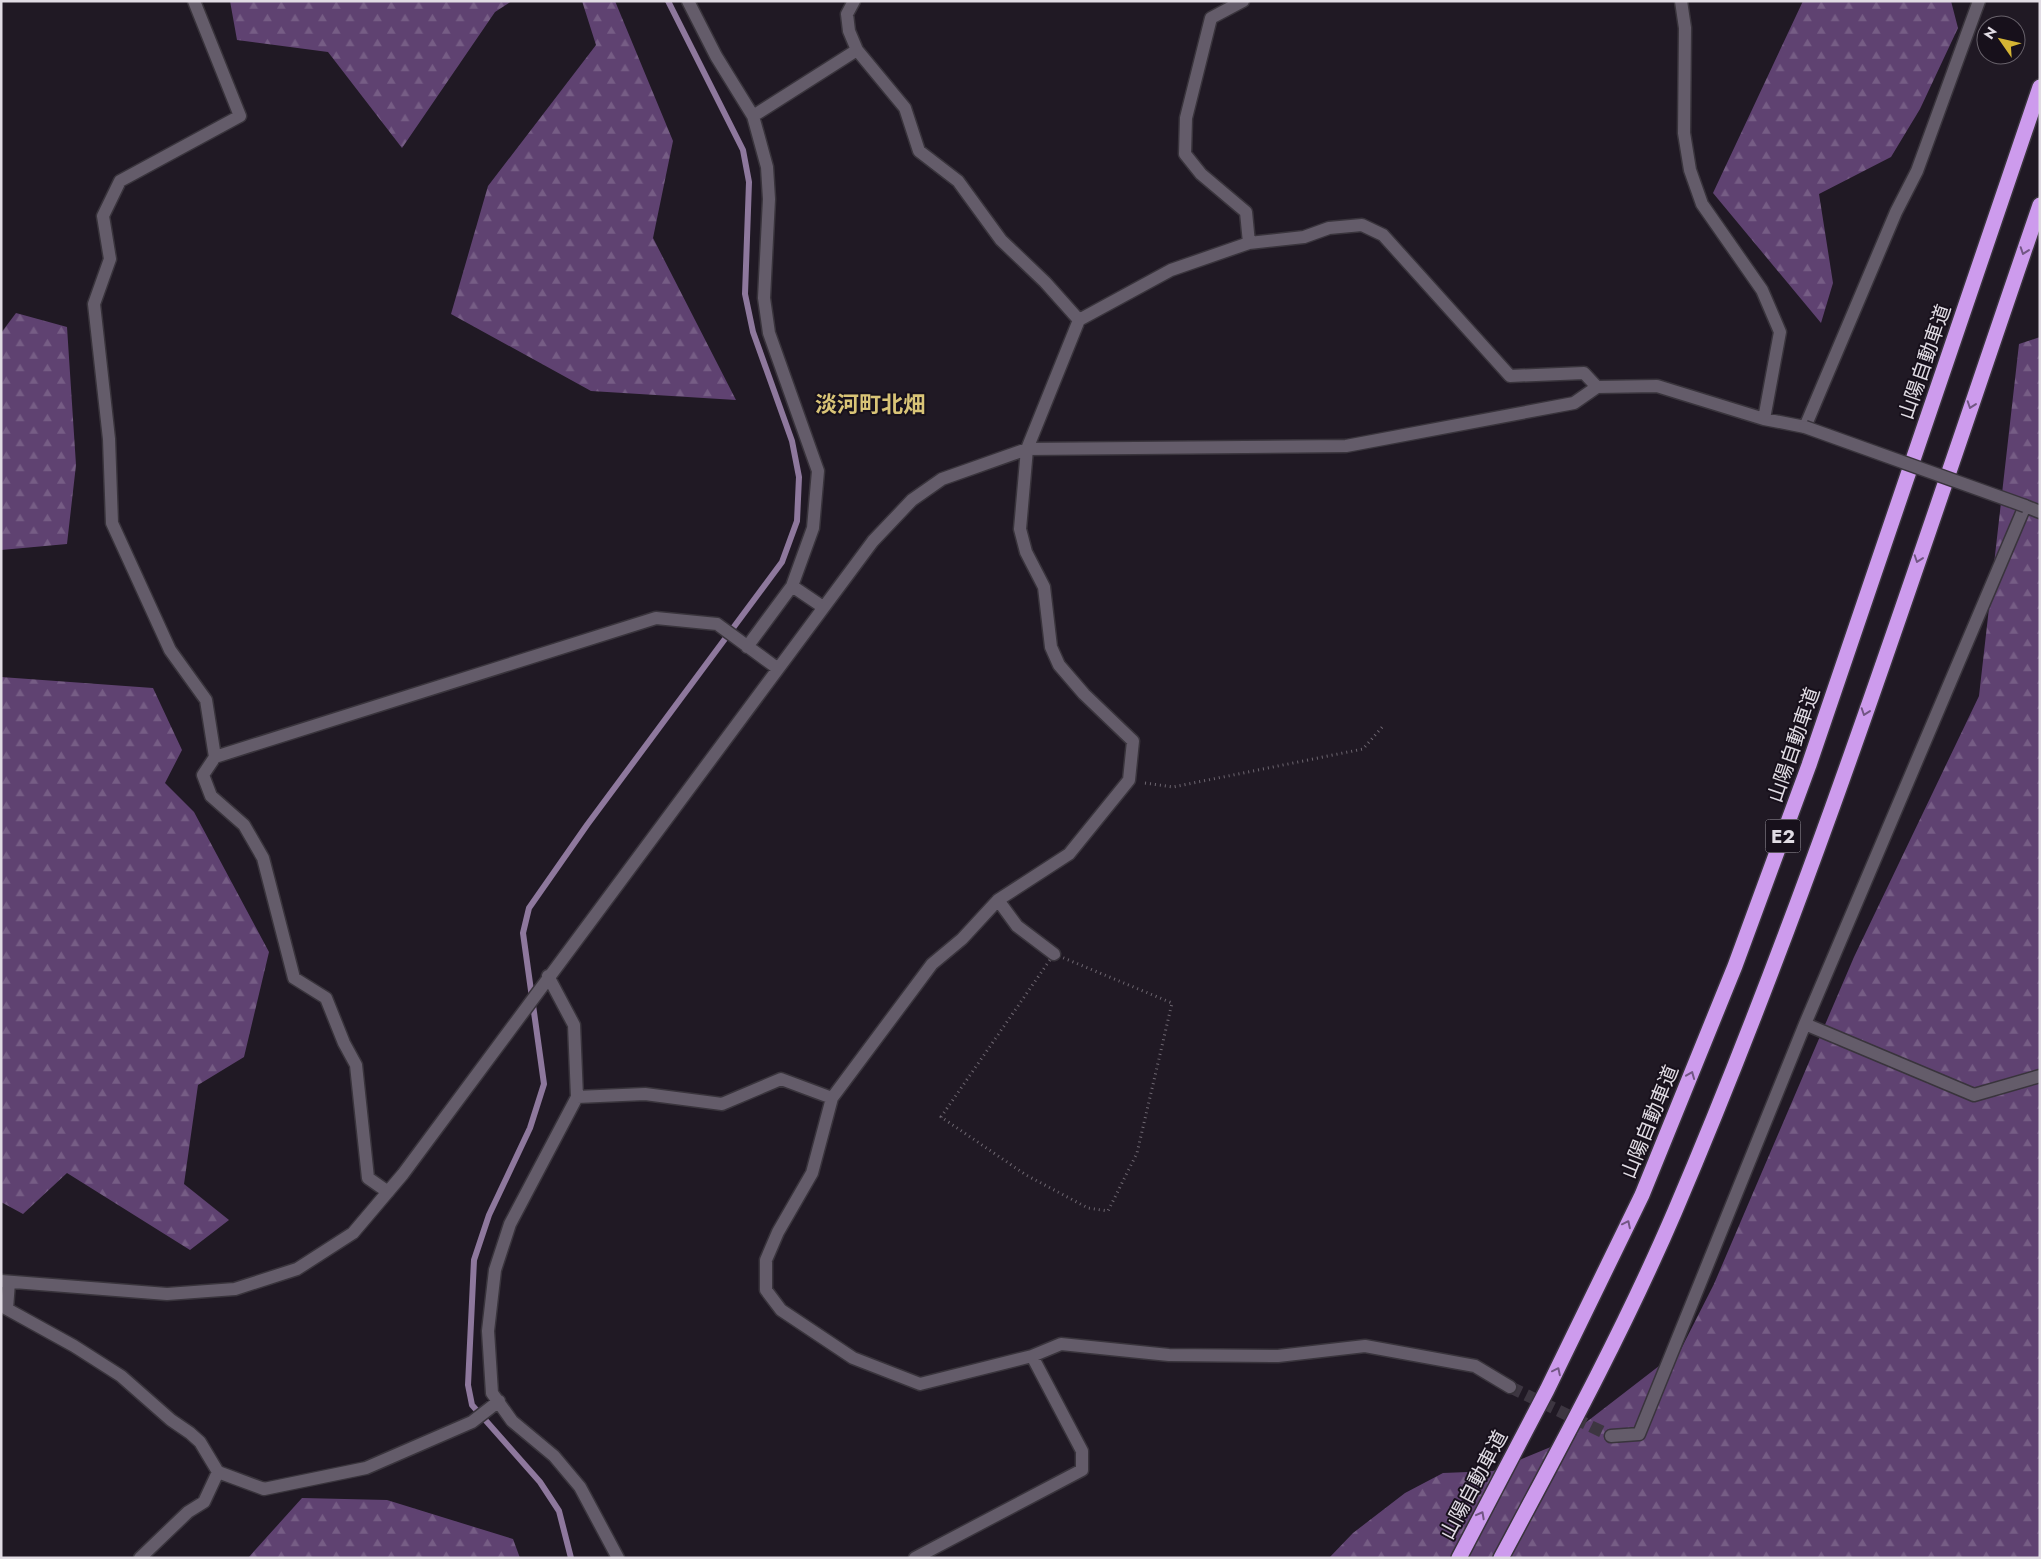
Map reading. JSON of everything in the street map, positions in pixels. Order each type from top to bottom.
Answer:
[{"type":"highway","name":"山陽自動車道","points":[[1459,1558],[1547,1390],[1642,1195],[1735,966],[1812,756],[2040,88]]},
{"type":"highway","name":"E2","points":[[1501,1558],[1582,1406],[1674,1213],[1770,978],[1842,779],[2040,205]]},
{"type":"street","points":[[194,1],[240,116],[120,181],[103,216],[110,259],[94,304],[109,439],[112,523],[170,650],[206,700],[215,757]]},
{"type":"street","points":[[688,1],[716,56],[752,116],[767,167],[769,199],[764,292],[769,333],[818,471],[813,528],[792,586],[747,647]]},
{"type":"street","points":[[854,1],[847,14],[849,31],[857,50],[905,108],[919,151],[958,181],[1001,240],[1045,282],[1079,320]]},
{"type":"street","points":[[1242,1],[1211,18],[1186,118],[1185,154],[1201,174],[1246,212],[1249,244]]},
{"type":"street","points":[[1681,1],[1685,28],[1684,133],[1690,170],[1702,204],[1762,290],[1780,332],[1764,419]]},
{"type":"street","points":[[1805,427],[1896,212],[1917,171],[1979,1]]},
{"type":"street","points":[[752,116],[857,50]]},
{"type":"street","points":[[1510,1387],[1475,1366],[1365,1346],[1278,1356],[1169,1355],[1061,1344],[1032,1356],[920,1384],[853,1358],[781,1310],[766,1290],[766,1260],[778,1232],[812,1173],[832,1098],[932,964],[962,940],[998,900],[1069,854],[1129,780],[1134,741],[1084,694],[1059,665],[1051,647],[1044,587],[1026,552],[1020,530],[1027,449],[1079,320],[1170,270],[1249,244],[1304,238],[1329,228],[1362,225],[1383,235],[1510,376],[1584,373],[1597,387]]},
{"type":"street","points":[[498,1401],[472,1422],[366,1468],[264,1489],[218,1472],[200,1442],[190,1432],[171,1420],[120,1376],[74,1346],[7,1309],[5,1281],[167,1294],[235,1289],[298,1269],[353,1233],[388,1192],[873,541],[912,500],[942,479],[1027,449],[1346,446],[1574,403],[1597,387],[1657,386],[1764,419],[1805,427],[2040,512]]},
{"type":"street","points":[[1611,1436],[1639,1434],[1805,1024],[2025,506]]},
{"type":"street","points":[[792,586],[823,607]]},
{"type":"street","points":[[388,1192],[368,1178],[356,1065],[344,1043],[326,998],[294,978],[263,858],[244,825],[211,796],[203,776],[215,757],[656,618],[716,624],[777,668]]},
{"type":"street","points":[[998,900],[1017,926],[1054,954]]},
{"type":"street","points":[[548,976],[574,1025],[577,1096],[510,1224],[495,1270],[488,1331],[492,1392],[512,1421],[554,1456],[580,1487],[618,1558]]},
{"type":"street","points":[[1805,1024],[1974,1095],[2040,1076]]},
{"type":"street","points":[[577,1096],[645,1094],[722,1104],[781,1078],[832,1098]]},
{"type":"street","points":[[915,1558],[1082,1470],[1082,1451],[1032,1356]]},
{"type":"street","points":[[140,1558],[188,1512],[204,1502],[218,1472]]},
{"type":"path","points":[[1129,780],[1173,787],[1363,749],[1383,726]]},
{"type":"path","points":[[1054,954],[1172,1002],[1137,1153],[1108,1211],[1088,1208],[1026,1175],[941,1118],[1054,954]]},
{"type":"green space","points":[[230,1],[512,1],[495,12],[402,148],[328,52],[237,40]]},
{"type":"green space","points":[[582,1],[615,1],[673,141],[653,238],[736,400],[591,391],[451,314],[488,186],[596,45]]},
{"type":"green space","points":[[1803,1],[1951,1],[1958,28],[1920,109],[1891,157],[1819,194],[1833,283],[1821,323],[1713,193]]},
{"type":"green space","points":[[16,313],[67,327],[76,465],[67,544],[1,550],[1,333]]},
{"type":"green space","points":[[2040,337],[2040,1558],[1329,1558],[1353,1533],[1405,1493],[1443,1473],[1493,1471],[1558,1444],[1681,1349],[1714,1284],[1854,957],[1979,696],[2019,344]]},
{"type":"green space","points":[[1,677],[153,688],[182,750],[165,783],[194,812],[269,952],[244,1057],[198,1085],[184,1184],[229,1220],[190,1250],[67,1173],[23,1214],[1,1202]]},
{"type":"green space","points":[[302,1498],[387,1500],[513,1539],[520,1558],[248,1558]]},
{"type":"waterway","points":[[571,1558],[559,1511],[540,1482],[472,1405],[468,1385],[474,1260],[489,1215],[530,1128],[544,1084],[523,933],[529,908],[587,825],[782,562],[797,521],[799,477],[792,441],[753,332],[745,294],[749,182],[743,150],[668,1]]},
{"type":"tunnel","points":[[1510,1387],[1611,1436]]},
{"type":"district","name":"淡河町北畑","points":[[870,404]]}]
